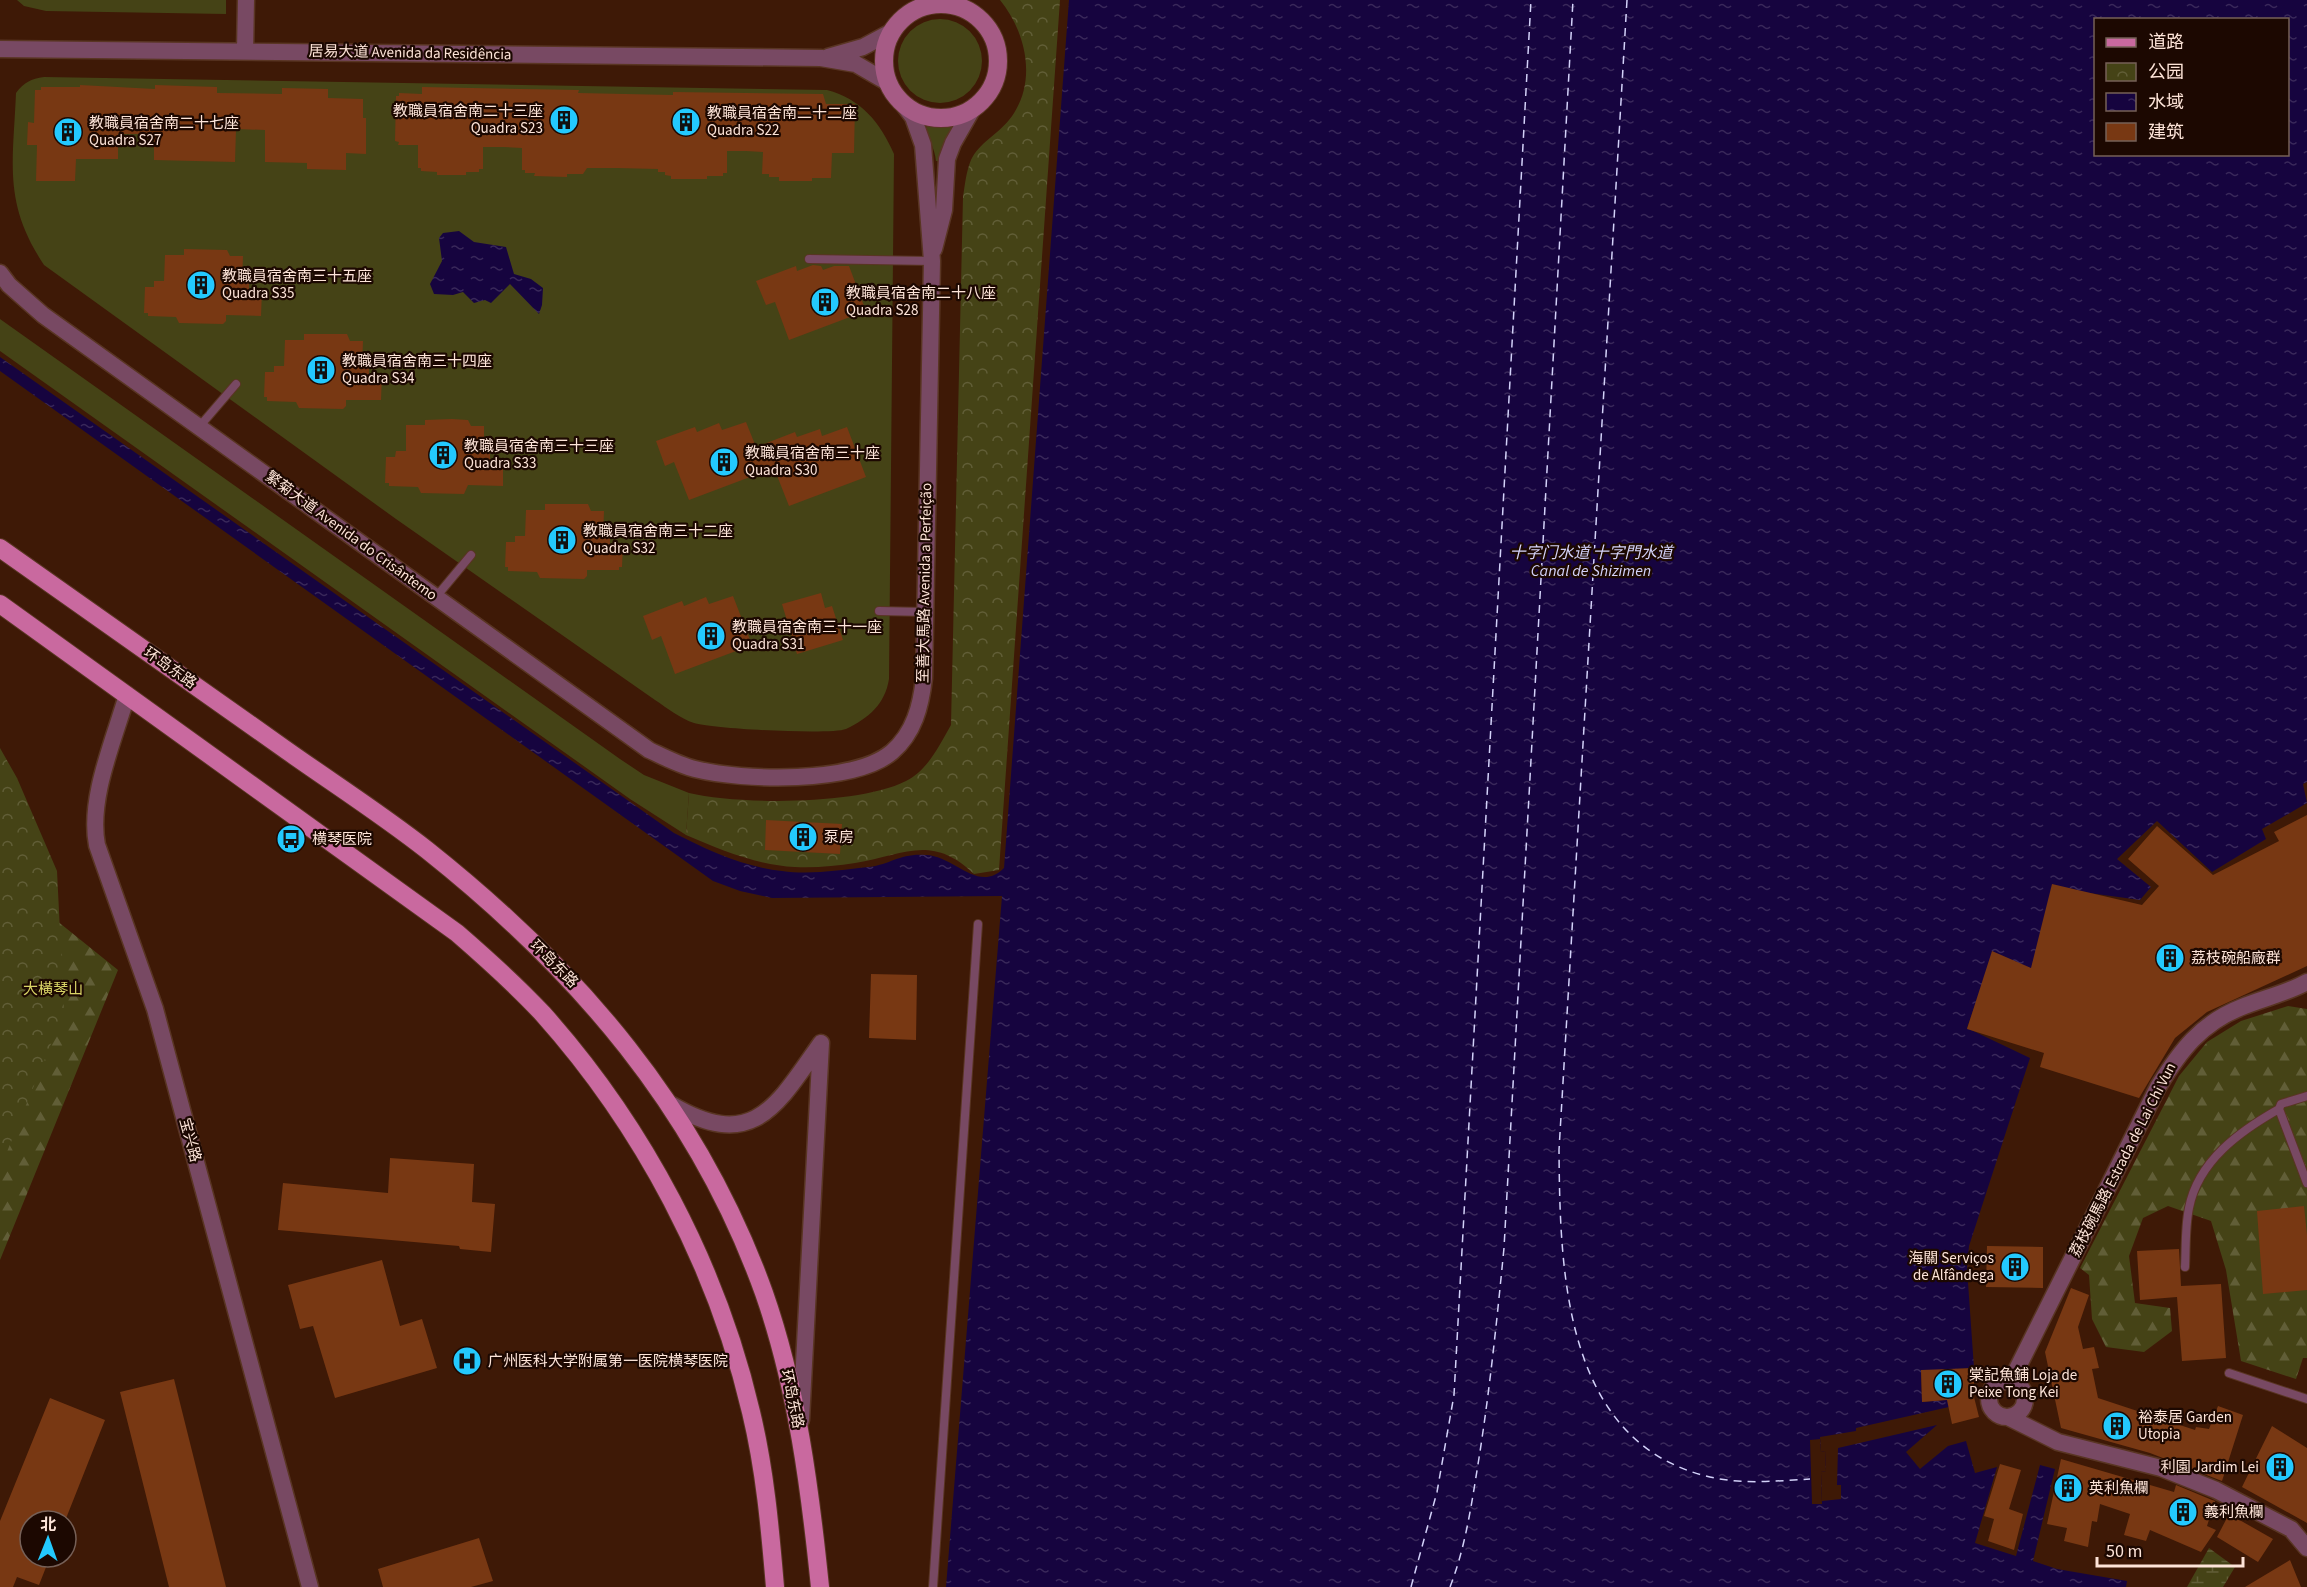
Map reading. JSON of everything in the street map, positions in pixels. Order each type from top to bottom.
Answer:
[{"type":"main road","points":[[938,4],[968,6],[992,35],[997,51],[998,67],[994,83],[985,97],[973,108],[950,117],[925,116],[903,104],[887,82],[883,62],[891,32],[910,7],[917,9],[938,4]]},
{"type":"main road","name":"环岛东路","points":[[0,548],[425,849],[501,913],[564,972],[622,1038],[672,1106],[718,1186],[764,1293],[784,1357],[800,1436],[820,1587]]},
{"type":"main road","points":[[0,604],[457,933],[512,982],[578,1055],[648,1156],[706,1275],[751,1411],[769,1516],[775,1587]]},
{"type":"street","points":[[245,51],[246,0]]},
{"type":"street","name":"居易大道 Avenida da Residência","points":[[821,58],[863,47],[891,32]]},
{"type":"street","name":"居易大道 Avenida da Residência","points":[[0,49],[821,58],[856,64],[887,82]]},
{"type":"street","name":"至善大馬路 Avenida a Perfeição","points":[[717,773],[825,775],[874,765],[893,751],[916,719],[922,700],[926,612],[932,261],[924,145],[913,117],[903,104]]},
{"type":"street","name":"至善大馬路 Avenida a Perfeição","points":[[932,261],[944,210],[947,159],[953,143],[973,108]]},
{"type":"street","name":"繁菊大道 Avenida do Crisântemo","points":[[0,273],[17,293],[43,315],[649,750],[679,764],[717,773]]},
{"type":"street","name":"宝兴路","points":[[127,695],[97,802],[94,818],[97,845],[155,1009],[310,1587]]},
{"type":"street","name":"荔枝碗馬路 Estrada de Lai Chi Vun","points":[[2011,1381],[2157,1087],[2178,1053],[2193,1036],[2214,1021],[2240,1008],[2307,982]]},
{"type":"street","points":[[672,1106],[696,1119],[723,1126],[741,1124],[759,1117],[792,1084],[820,1043],[800,1436]]},
{"type":"street","points":[[2010,1418],[2020,1413],[2026,1403],[2024,1392],[2011,1381],[2000,1382],[1989,1396],[1994,1412],[2058,1442],[2161,1468],[2216,1490],[2291,1529],[2307,1548]]},
{"type":"lane","points":[[809,259],[932,261]]},
{"type":"lane","points":[[199,428],[236,384]]},
{"type":"lane","points":[[436,597],[471,555]]},
{"type":"lane","points":[[879,611],[926,612]]},
{"type":"lane","points":[[933,1587],[978,924]]},
{"type":"lane","points":[[2185,1268],[2189,1206],[2207,1164],[2246,1128],[2279,1109],[2281,1104],[2307,1096]]},
{"type":"lane","points":[[2279,1109],[2307,1183]]},
{"type":"lane","points":[[2229,1373],[2307,1399]]},
{"type":"green space","points":[[17,0],[226,0],[226,14],[46,11],[24,6]]},
{"type":"green space","points":[[1000,0],[1060,0],[999,870],[974,874],[959,861],[931,850],[903,852],[855,863],[818,867],[781,866],[753,860],[686,835],[689,793],[738,800],[768,801],[830,799],[885,789],[906,781],[921,771],[951,725],[963,197],[967,174],[974,154],[1009,120],[1024,91],[1026,75],[1026,59],[1017,28]]},
{"type":"green space","points":[[932,19],[948,19],[964,26],[975,37],[982,53],[979,77],[970,91],[948,103],[932,103],[916,96],[905,85],[898,69],[898,53],[905,37],[916,26]]},
{"type":"green space","points":[[44,77],[827,90],[850,99],[876,122],[894,154],[889,679],[880,703],[862,720],[846,729],[836,731],[746,729],[705,725],[684,719],[396,519],[44,265],[22,222],[16,202],[13,162],[16,93],[28,82]]},
{"type":"green space","points":[[927,123],[953,126],[941,161],[936,161],[927,131]]},
{"type":"green space","points":[[0,319],[620,759],[644,775],[689,793],[686,835],[630,799],[0,351]]},
{"type":"green space","points":[[0,748],[17,778],[57,871],[64,1012],[0,1169]]},
{"type":"green space","name":"大橫琴山","points":[[0,875],[118,970],[0,1260]]},
{"type":"green space","points":[[2288,1006],[2307,1009],[2307,1358],[2303,1358],[2296,1379],[2241,1361],[2226,1270],[2211,1221],[2168,1206],[2143,1218],[2129,1256],[2135,1303],[2170,1308],[2172,1331],[2144,1352],[2106,1347],[2092,1319],[2089,1275],[2080,1268],[2179,1076],[2207,1042],[2241,1021]]},
{"type":"green space","points":[[2209,1548],[2235,1567],[2223,1587],[2187,1587]]},
{"type":"water","name":"十字门水道 十字門水道 Canal de Shizimen","points":[[1069,0],[2307,0],[2307,782],[2303,784],[2307,803],[2262,829],[2266,839],[2212,872],[2157,821],[2117,859],[2151,887],[2140,900],[2053,888],[2089,988],[1992,957],[1967,1028],[2030,1058],[1969,1246],[1967,1268],[1974,1368],[1921,1371],[1922,1402],[1974,1397],[1949,1407],[1856,1428],[1856,1431],[1820,1437],[1821,1452],[1825,1451],[1826,1471],[1821,1472],[1822,1501],[1841,1499],[1841,1485],[1837,1485],[1838,1448],[1937,1425],[1906,1452],[1920,1469],[1948,1446],[1966,1441],[1975,1473],[1997,1467],[1975,1543],[2016,1556],[2040,1465],[2055,1469],[2033,1561],[2057,1569],[2127,1581],[2126,1587],[946,1587],[1002,896],[772,898],[740,891],[713,881],[0,371],[0,357],[674,833],[740,862],[782,871],[836,871],[884,864],[903,857],[926,855],[947,861],[976,876],[994,875],[1004,868]]},
{"type":"water","points":[[459,231],[474,242],[506,247],[514,274],[531,279],[543,288],[539,314],[510,284],[491,303],[485,300],[474,303],[463,292],[453,295],[434,294],[430,284],[442,261],[439,238],[443,233]]},
{"type":"pier","points":[[1820,1439],[1821,1452],[1825,1451],[1826,1471],[1821,1472],[1822,1504],[1812,1504],[1810,1440]]},
{"type":"building","points":[[80,85],[155,89],[155,85],[217,87],[217,93],[282,94],[282,88],[328,89],[328,98],[363,99],[363,118],[366,118],[366,154],[346,153],[346,170],[307,169],[307,163],[265,162],[265,130],[236,129],[235,162],[154,160],[154,134],[118,134],[118,159],[76,159],[75,181],[36,181],[37,145],[27,145],[28,122],[34,123],[35,90],[41,90],[41,87],[80,87]]},
{"type":"building","points":[[422,87],[579,90],[578,93],[673,95],[673,92],[823,94],[826,104],[855,104],[854,153],[832,153],[831,178],[812,178],[812,181],[779,181],[779,177],[762,174],[763,152],[746,151],[727,151],[727,173],[723,173],[723,176],[707,176],[707,179],[671,179],[671,176],[665,175],[665,172],[658,172],[658,169],[617,168],[587,168],[583,174],[567,174],[567,177],[534,176],[535,173],[525,173],[525,170],[522,170],[522,148],[503,147],[483,147],[483,169],[479,169],[479,172],[466,172],[466,175],[437,175],[437,172],[421,171],[421,168],[418,168],[418,145],[398,145],[399,142],[395,141],[396,96],[399,96],[399,93],[422,94]]},
{"type":"building","name":"教職員宿舍南三十五座 Quadra S35","points":[[184,249],[227,250],[230,256],[243,256],[242,283],[249,283],[249,289],[262,290],[261,316],[226,315],[226,321],[223,324],[179,323],[176,317],[148,316],[148,313],[144,313],[145,287],[154,287],[154,281],[164,281],[165,255],[184,255]]},
{"type":"building","name":"教職員宿舍南二十八座 Quadra S28","points":[[813,265],[821,266],[823,270],[834,266],[849,266],[866,311],[789,340],[775,302],[766,305],[756,281],[796,266],[797,271]]},
{"type":"building","name":"教職員宿舍南三十四座 Quadra S34","points":[[304,334],[347,334],[350,341],[363,341],[362,368],[369,368],[369,374],[382,374],[381,400],[346,400],[346,406],[343,409],[299,408],[296,402],[267,401],[267,397],[264,397],[265,372],[274,372],[274,366],[284,366],[285,340],[304,340]]},
{"type":"building","name":"教職員宿舍南三十三座 Quadra S33","points":[[425,420],[468,420],[471,426],[484,426],[484,453],[490,453],[490,459],[503,460],[503,486],[468,485],[464,494],[421,493],[418,487],[389,486],[389,483],[385,483],[386,457],[395,457],[396,451],[406,451],[406,425],[425,425]]},
{"type":"building","points":[[746,422],[756,447],[795,432],[797,437],[820,429],[822,436],[847,427],[866,477],[789,506],[774,468],[689,500],[674,462],[665,466],[656,441],[695,427],[697,432],[719,423],[722,430]]},
{"type":"building","name":"教職員宿舍南三十二座 Quadra S32","points":[[545,504],[588,504],[591,511],[604,511],[603,538],[610,538],[610,544],[623,544],[622,567],[619,567],[619,570],[587,570],[587,576],[584,579],[540,578],[537,572],[508,571],[508,567],[505,567],[506,542],[515,542],[515,536],[525,536],[526,510],[545,510]]},
{"type":"building","points":[[821,593],[825,608],[832,606],[843,640],[797,654],[782,604]]},
{"type":"building","name":"教職員宿舍南三十一座 Quadra S31","points":[[733,596],[752,645],[675,674],[661,636],[652,640],[643,616],[682,601],[684,606],[706,597],[709,604]]},
{"type":"building","name":"荔枝碗船廠群","points":[[2307,815],[2307,966],[2207,1012],[2175,1038],[2139,1098],[2040,1067],[2044,1053],[1967,1029],[1992,951],[2031,968],[2052,884],[2142,905],[2159,886],[2128,859],[2157,826],[2213,875],[2279,841],[2274,832]]},
{"type":"building","name":"泵房","points":[[766,820],[842,824],[840,854],[765,850]]},
{"type":"building","points":[[871,974],[917,975],[916,1040],[869,1038]]},
{"type":"building","points":[[390,1158],[474,1164],[472,1202],[495,1204],[491,1252],[460,1249],[459,1246],[278,1230],[283,1183],[388,1193]]},
{"type":"building","points":[[2304,1206],[2307,1235],[2307,1290],[2263,1294],[2257,1211]]},
{"type":"building","name":"海關 Serviços de Alfândega","points":[[1987,1246],[2043,1247],[2043,1288],[1986,1287]]},
{"type":"building","points":[[2179,1249],[2181,1286],[2221,1284],[2226,1358],[2182,1361],[2177,1297],[2140,1300],[2137,1251]]},
{"type":"building","points":[[382,1260],[400,1326],[422,1319],[437,1368],[335,1398],[313,1326],[300,1329],[288,1285]]},
{"type":"building","points":[[2071,1288],[2089,1295],[2078,1327],[2083,1349],[2094,1347],[2099,1368],[2092,1369],[2098,1398],[2195,1430],[2196,1427],[2209,1429],[2218,1406],[2243,1415],[2222,1481],[2150,1453],[2061,1428],[2045,1352]]},
{"type":"building","name":"棠記魚鋪 Loja de Peixe Tong Kei","points":[[1974,1368],[1974,1397],[1979,1417],[1952,1424],[1947,1400],[1922,1402],[1921,1370]]},
{"type":"building","points":[[174,1379],[226,1587],[169,1587],[120,1392]]},
{"type":"building","points":[[50,1398],[105,1420],[70,1509],[18,1509],[18,1569],[45,1569],[39,1585],[17,1577],[13,1587],[0,1587],[0,1521]]},
{"type":"building","name":"利園 Jardim Lei","points":[[2272,1426],[2307,1448],[2307,1523],[2242,1487]]},
{"type":"building","points":[[2061,1459],[2174,1492],[2176,1485],[2215,1501],[2207,1526],[2216,1530],[2201,1552],[2150,1530],[2146,1541],[2124,1535],[2130,1514],[2100,1504],[2097,1522],[2092,1521],[2088,1547],[2064,1541],[2067,1528],[2047,1524]]},
{"type":"building","points":[[2000,1464],[2021,1470],[2009,1509],[2023,1514],[2014,1550],[1988,1541],[1994,1519],[1984,1516]]},
{"type":"building","points":[[2229,1514],[2273,1539],[2258,1562],[2217,1537]]},
{"type":"building","points":[[479,1538],[493,1581],[471,1587],[383,1587],[378,1569]]},
{"type":"building","points":[[2290,1560],[2301,1587],[2245,1587]]},
{"type":"ferry route","points":[[1411,1587],[1437,1492],[1454,1395],[1531,0]]},
{"type":"ferry route","points":[[1450,1587],[1464,1540],[1479,1458],[1504,1248],[1573,0]]},
{"type":"ferry route","points":[[1627,0],[1559,1150],[1562,1246],[1568,1296],[1579,1344],[1597,1388],[1623,1427],[1659,1457],[1706,1476],[1732,1481],[1810,1479]]},
{"type":"place","name":"教職員宿舍南二十三座 Quadra S23","points":[[564,120]]},
{"type":"place","name":"教職員宿舍南二十二座 Quadra S22","points":[[686,122]]},
{"type":"place","name":"教職員宿舍南二十七座 Quadra S27","points":[[68,132]]},
{"type":"place","name":"教職員宿舍南三十五座 Quadra S35","points":[[201,285]]},
{"type":"place","name":"教職員宿舍南二十八座 Quadra S28","points":[[825,302]]},
{"type":"place","name":"教職員宿舍南三十四座 Quadra S34","points":[[321,370]]},
{"type":"place","name":"教職員宿舍南三十三座 Quadra S33","points":[[443,455]]},
{"type":"place","name":"教職員宿舍南三十座 Quadra S30","points":[[724,462]]},
{"type":"place","name":"教職員宿舍南三十二座 Quadra S32","points":[[562,540]]},
{"type":"place","name":"教職員宿舍南三十一座 Quadra S31","points":[[711,636]]},
{"type":"place","name":"泵房","points":[[803,837]]},
{"type":"place","name":"横琴医院","points":[[291,839]]},
{"type":"place","name":"荔枝碗船廠群","points":[[2170,958]]},
{"type":"place","name":"海關 Serviços de Alfândega","points":[[2015,1267]]},
{"type":"place","name":"广州医科大学附属第一医院横琴医院","points":[[467,1361]]},
{"type":"place","name":"棠記魚鋪 Loja de Peixe Tong Kei","points":[[1948,1384]]},
{"type":"place","name":"裕泰居 Garden Utopia","points":[[2117,1426]]},
{"type":"place","name":"利園 Jardim Lei","points":[[2280,1467]]},
{"type":"place","name":"英利魚欄","points":[[2068,1488]]},
{"type":"place","name":"義利魚欄","points":[[2183,1512]]}]
